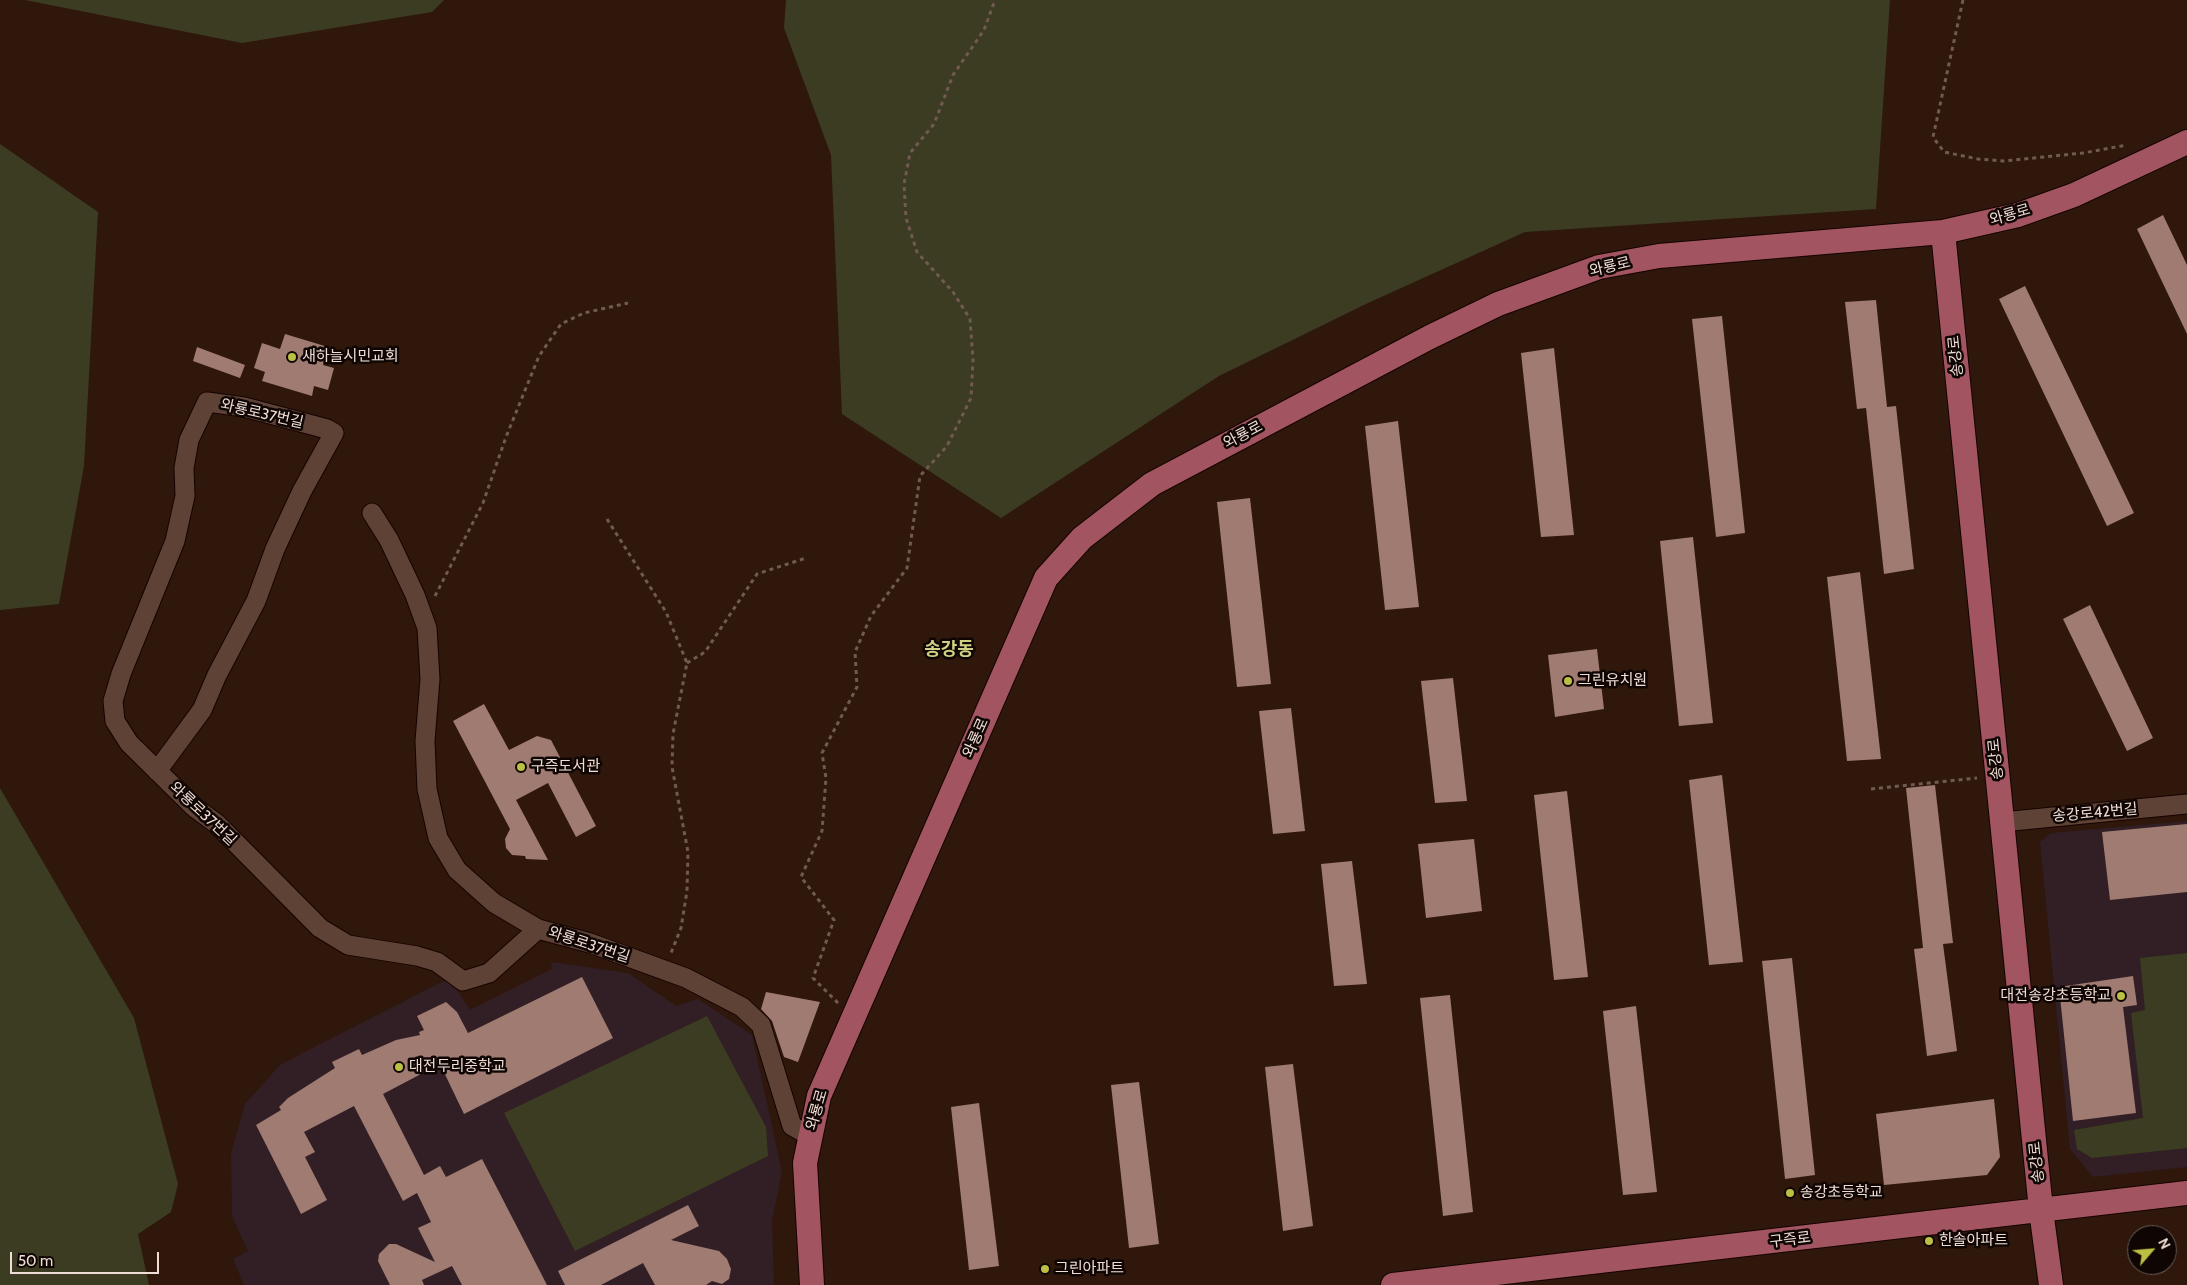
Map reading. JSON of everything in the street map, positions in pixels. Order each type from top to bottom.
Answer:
[{"type":"main road","name":"와룡로","points":[[812,1285],[804,1163],[819,1096],[1046,578],[1082,538],[1152,484],[1498,304],[1599,267],[1659,256],[1944,232],[2018,215],[2074,195],[2187,142]]},
{"type":"main road","name":"송강로","points":[[1944,232],[2041,1210],[2051,1285]]},
{"type":"main road","name":"구즉로","points":[[1393,1285],[2187,1193]]},
{"type":"street","name":"와룡로37번길","points":[[157,771],[202,710],[217,675],[256,601],[279,541],[302,492],[334,433],[327,429],[244,407],[207,402],[189,440],[184,468],[185,496],[176,542],[150,598],[113,701],[115,721],[129,743],[157,771],[194,807],[217,824],[320,928],[348,945],[417,956],[436,962],[463,981],[489,973],[538,928],[590,943],[686,978],[742,1007],[761,1026],[792,1126],[810,1136]]},
{"type":"street","points":[[372,513],[389,540],[416,595],[428,628],[430,679],[425,741],[427,789],[438,838],[457,870],[494,903],[538,928]]},
{"type":"street","name":"송강로42번길","points":[[2002,822],[2187,804]]},
{"type":"path","points":[[849,1027],[837,1000],[813,978],[834,920],[801,877],[822,830],[826,778],[822,753],[857,687],[854,652],[871,616],[907,568],[920,476],[947,446],[971,398],[973,360],[970,319],[952,292],[917,252],[906,218],[904,184],[910,153],[934,124],[953,75],[984,30],[995,0]]},
{"type":"path","points":[[1964,0],[1933,137],[1944,152],[1978,159],[2004,161],[2083,153],[2135,141]]},
{"type":"path","points":[[424,618],[483,503],[506,437],[539,356],[561,324],[584,314],[628,303]]},
{"type":"path","points":[[607,519],[666,612],[687,662],[673,734],[672,766],[688,852],[687,891],[681,928],[664,970]]},
{"type":"path","points":[[687,662],[705,652],[757,574],[806,558]]},
{"type":"path","points":[[1871,789],[1998,776]]},
{"type":"shaded area","name":"대전송강초등학교","points":[[2187,821],[2187,1167],[2093,1177],[2070,1149],[2040,842],[2051,833]]},
{"type":"shaded area","points":[[551,962],[628,973],[676,1006],[698,999],[752,1035],[782,1172],[772,1220],[774,1285],[244,1285],[233,1259],[248,1251],[232,1216],[231,1154],[245,1104],[281,1064],[446,980],[459,993],[470,1010],[552,969]]},
{"type":"green space","points":[[25,0],[444,0],[432,12],[242,43]]},
{"type":"green space","points":[[786,0],[1890,0],[1876,209],[1525,232],[1368,303],[1219,376],[1001,518],[842,414],[831,155],[784,28]]},
{"type":"green space","points":[[0,144],[98,212],[84,466],[59,604],[0,610]]},
{"type":"green space","points":[[0,788],[134,1018],[178,1184],[171,1212],[138,1234],[149,1285],[0,1285]]},
{"type":"green space","points":[[2187,953],[2187,1148],[2092,1158],[2077,1149],[2074,1130],[2143,1118],[2131,1013],[2145,1010],[2140,958]]},
{"type":"green space","points":[[707,1016],[766,1127],[768,1156],[575,1251],[504,1113]]},
{"type":"building","points":[[2163,215],[2187,265],[2187,334],[2137,229]]},
{"type":"building","points":[[2025,286],[2134,513],[2107,526],[1999,299]]},
{"type":"building","points":[[1876,300],[1887,407],[1896,406],[1914,569],[1884,574],[1866,408],[1857,409],[1845,302]]},
{"type":"building","points":[[1722,316],[1745,533],[1716,537],[1692,319]]},
{"type":"building","name":"새하늘시민교회","points":[[285,334],[328,347],[323,365],[334,368],[328,390],[314,386],[312,396],[262,381],[265,372],[254,368],[262,343],[280,349]]},
{"type":"building","points":[[197,347],[245,365],[240,378],[193,361]]},
{"type":"building","points":[[1554,348],[1574,535],[1541,537],[1521,353]]},
{"type":"building","points":[[1398,421],[1419,607],[1385,610],[1365,426]]},
{"type":"building","points":[[1250,498],[1271,684],[1237,687],[1217,502]]},
{"type":"building","points":[[1693,537],[1713,723],[1679,726],[1660,541]]},
{"type":"building","points":[[1860,572],[1881,759],[1847,761],[1827,577]]},
{"type":"building","points":[[2090,605],[2153,738],[2127,751],[2063,619]]},
{"type":"building","points":[[1597,649],[1604,709],[1555,717],[1548,655]]},
{"type":"building","points":[[1453,678],[1467,801],[1435,803],[1421,681]]},
{"type":"building","name":"구즉도서관","points":[[484,704],[509,750],[537,736],[551,740],[596,826],[576,837],[548,783],[516,800],[548,860],[526,859],[525,856],[512,855],[506,848],[505,839],[510,829],[453,721]]},
{"type":"building","points":[[1291,708],[1305,831],[1273,834],[1259,711]]},
{"type":"building","points":[[1722,775],[1743,962],[1709,965],[1689,780]]},
{"type":"building","points":[[1935,785],[1953,943],[1943,944],[1957,1051],[1927,1056],[1914,949],[1923,948],[1906,788]]},
{"type":"building","points":[[1567,791],[1588,977],[1554,980],[1534,795]]},
{"type":"building","points":[[2187,824],[2187,892],[2110,900],[2102,832]]},
{"type":"building","points":[[1474,839],[1482,911],[1426,918],[1418,844]]},
{"type":"building","points":[[1352,861],[1367,984],[1334,986],[1321,864]]},
{"type":"building","points":[[1792,958],[1815,1175],[1785,1179],[1762,961]]},
{"type":"building","points":[[2133,976],[2137,1005],[2123,1007],[2136,1113],[2073,1121],[2059,987]]},
{"type":"building","points":[[582,977],[613,1038],[464,1114],[440,1064],[383,1094],[424,1175],[440,1166],[446,1177],[482,1159],[547,1285],[462,1285],[452,1266],[422,1280],[424,1285],[390,1285],[378,1261],[379,1254],[389,1244],[396,1244],[435,1262],[418,1228],[431,1222],[417,1193],[403,1201],[354,1106],[304,1132],[315,1152],[305,1157],[327,1200],[301,1214],[256,1125],[281,1110],[279,1107],[288,1098],[335,1068],[332,1062],[359,1049],[362,1055],[396,1040],[420,1035],[419,1032],[424,1030],[417,1016],[446,1002],[457,1012],[468,1033]]},
{"type":"building","points":[[766,992],[820,1002],[798,1062],[784,1057],[772,1021],[761,1009]]},
{"type":"building","points":[[1450,995],[1473,1212],[1443,1216],[1420,998]]},
{"type":"building","points":[[1636,1006],[1657,1192],[1623,1195],[1603,1011]]},
{"type":"building","points":[[1293,1064],[1313,1226],[1283,1231],[1265,1067]]},
{"type":"building","points":[[1139,1082],[1159,1244],[1129,1248],[1111,1085]]},
{"type":"building","points":[[1994,1099],[2000,1157],[1987,1175],[1884,1185],[1876,1114]]},
{"type":"building","points":[[979,1103],[999,1266],[969,1270],[951,1107]]},
{"type":"building","points":[[688,1205],[699,1226],[671,1240],[719,1251],[727,1259],[731,1269],[729,1279],[722,1284],[712,1281],[706,1285],[655,1285],[643,1263],[601,1285],[565,1285],[558,1271]]},
{"type":"place","name":"새하늘시민교회","points":[[292,357]]},
{"type":"place","name":"그린유치원","points":[[1568,681]]},
{"type":"place","name":"구즉도서관","points":[[521,767]]},
{"type":"place","name":"대전송강초등학교","points":[[2121,996]]},
{"type":"place","name":"대전두리중학교","points":[[399,1067]]},
{"type":"place","name":"송강초등학교","points":[[1790,1193]]},
{"type":"place","name":"한솔아파트","points":[[1929,1241]]},
{"type":"place","name":"그린아파트","points":[[1045,1269]]},
{"type":"district","name":"송강동","points":[[949,650]]}]
